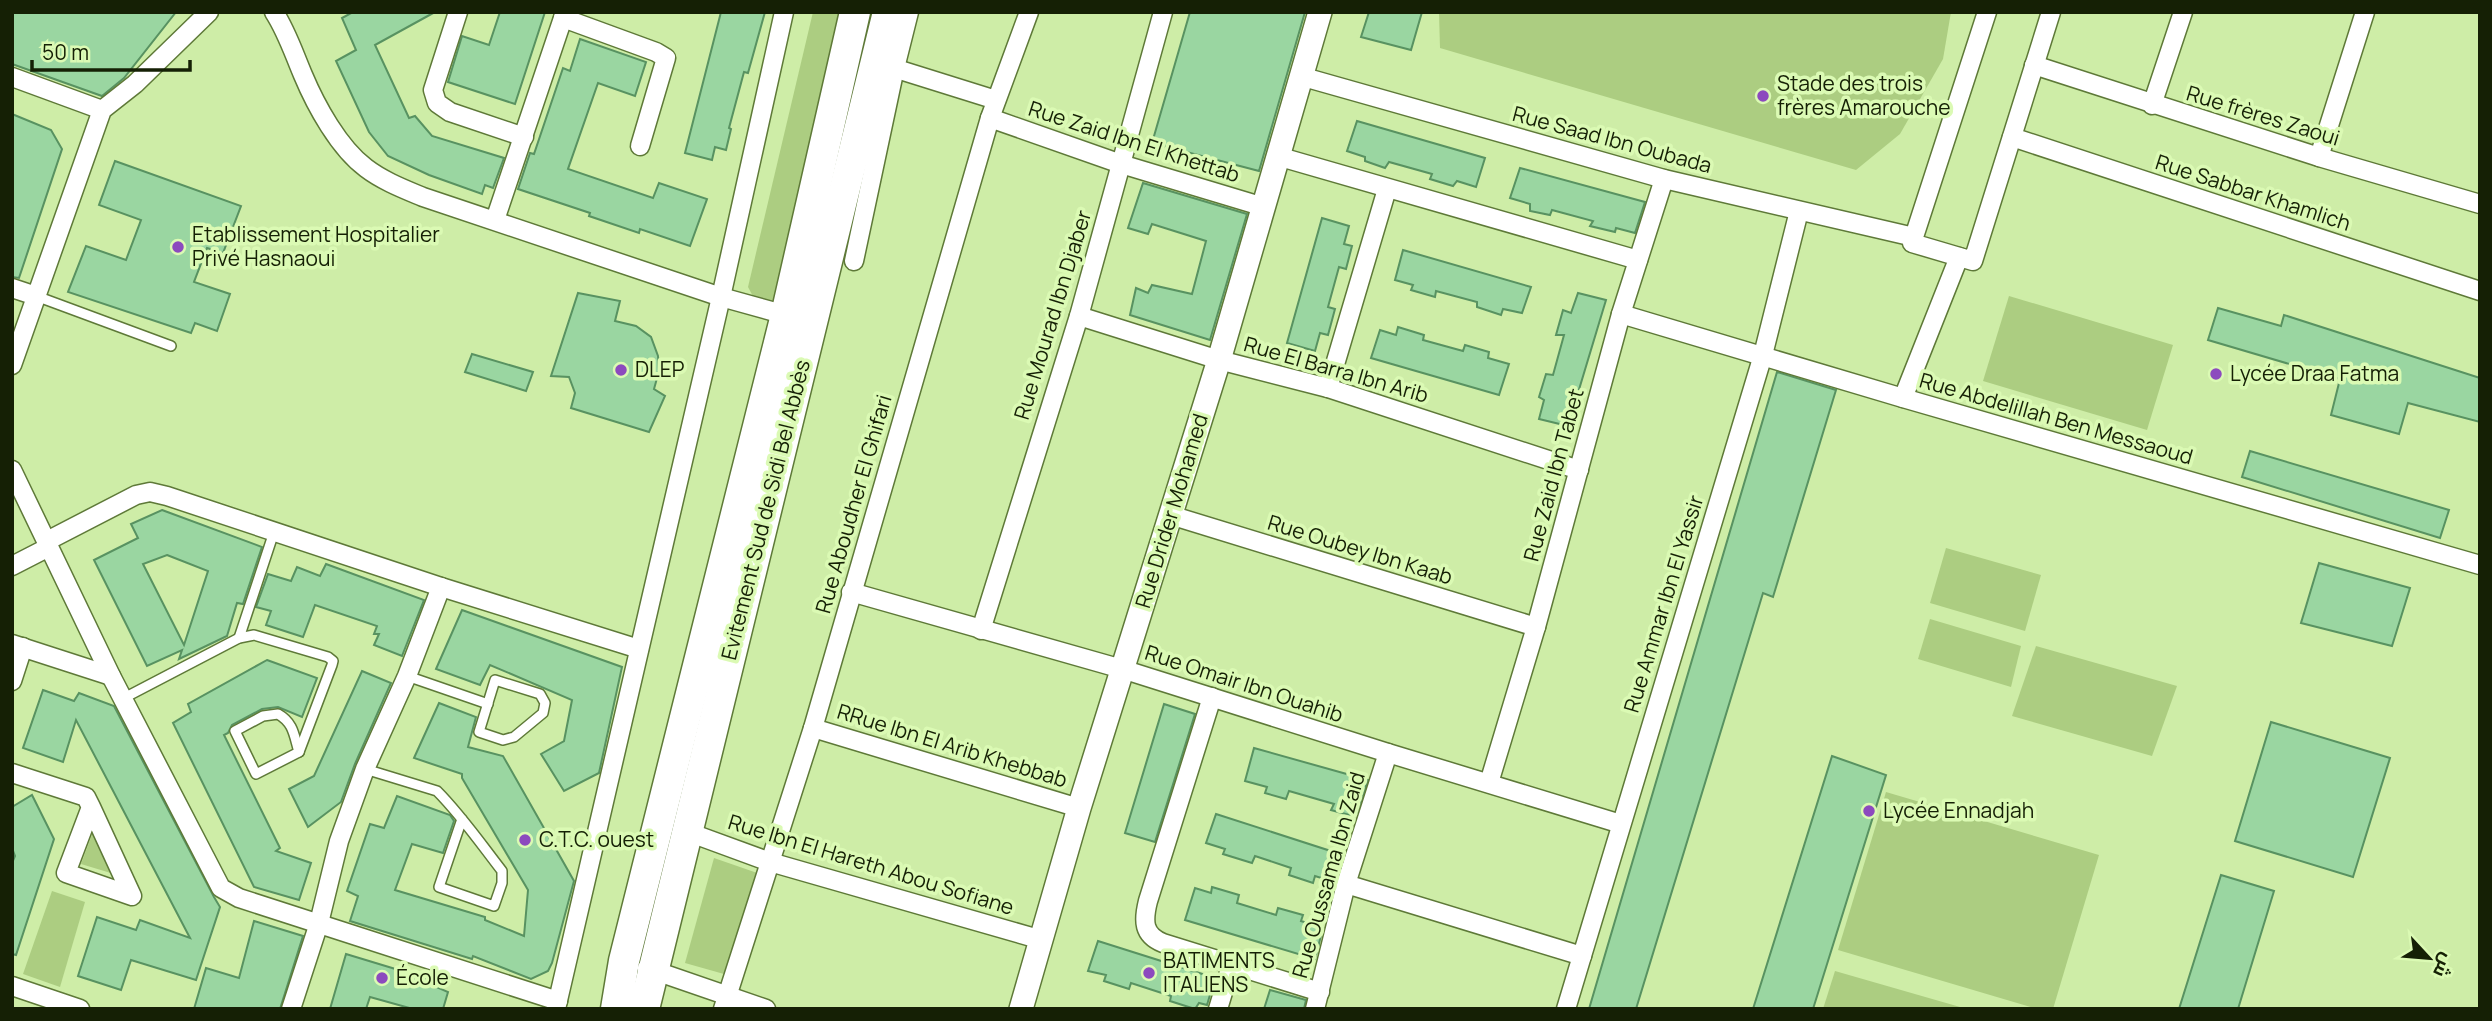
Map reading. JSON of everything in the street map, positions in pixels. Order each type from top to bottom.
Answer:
[{"type":"highway","name":"Evitement Sud de Sidi Bel Abbès","points":[[616,1009],[623,968],[786,315],[855,12]]},
{"type":"highway","name":"Evitement Sud de Sidi Bel Abbès","points":[[644,1009],[778,454],[886,65],[888,12]]},
{"type":"street","points":[[12,365],[102,110],[135,84],[209,12]]},
{"type":"street","points":[[274,12],[319,109],[340,140],[365,167],[392,184],[423,197],[721,297],[786,315]]},
{"type":"street","points":[[458,12],[433,90],[437,103],[450,112],[524,137]]},
{"type":"street","points":[[12,470],[111,676],[221,888],[239,898],[557,1005],[784,12]]},
{"type":"street","points":[[854,261],[886,65],[909,12]]},
{"type":"street","name":"Rue Aboudher El Ghifari","points":[[725,1003],[813,727],[990,118],[1029,12]]},
{"type":"street","name":"Rue Mourad Ibn Djaber","points":[[981,630],[1079,316],[1163,12]]},
{"type":"street","name":"Rue Drider Mohamed","points":[[1021,1009],[1079,808],[1219,360],[1320,12]]},
{"type":"street","points":[[1914,237],[1987,12]]},
{"type":"street","points":[[1903,398],[1959,257],[1973,261],[2051,12]]},
{"type":"street","points":[[2152,105],[2183,12]]},
{"type":"street","points":[[2319,157],[2365,12]]},
{"type":"street","points":[[495,220],[564,15],[666,58],[640,146]]},
{"type":"street","points":[[886,65],[996,100]]},
{"type":"street","name":"Rue frères Zaoui","points":[[2034,65],[2152,105],[2480,204]]},
{"type":"street","name":"Rue Saad Ibn Oubada","points":[[1300,76],[1664,179],[1914,237],[1912,243],[1959,257]]},
{"type":"street","points":[[12,77],[102,110]]},
{"type":"street","name":"Rue Zaid Ibn El Khettab","points":[[990,118],[1121,164],[1264,207]]},
{"type":"street","name":"Rue Sabbar Khamlich","points":[[2012,137],[2480,291]]},
{"type":"street","points":[[1278,156],[1638,260]]},
{"type":"street","name":"Rue Zaid Ibn Tabet","points":[[1489,783],[1536,627],[1621,314],[1664,179]]},
{"type":"street","points":[[1328,388],[1387,189]]},
{"type":"street","name":"Rue Ammar Ibn El Yassir","points":[[1566,1009],[1763,355],[1799,211]]},
{"type":"street","points":[[12,288],[36,296]]},
{"type":"street","name":"Rue Abdelillah Ben Messaoud","points":[[1621,314],[2480,565]]},
{"type":"street","name":"Rue El Barra Ibn Arib","points":[[1079,316],[1219,360],[1328,388],[1579,470]]},
{"type":"street","points":[[12,566],[136,495],[150,492],[639,649]]},
{"type":"street","name":"Rue Oubey Ibn Kaab","points":[[1170,515],[1536,627]]},
{"type":"street","points":[[291,1009],[319,923],[339,841],[365,769],[407,676],[442,587]]},
{"type":"street","name":"Rue Omair Ibn Ouahib","points":[[851,592],[1122,669],[1621,824]]},
{"type":"street","points":[[12,681],[18,646],[111,676]]},
{"type":"street","points":[[1212,697],[1148,901],[1144,924],[1156,940],[1231,966],[1317,1001]]},
{"type":"street","name":"RRue Ibn El Arib Khebbab","points":[[813,727],[1079,808]]},
{"type":"street","name":"Rue Oussama Ibn Zaid","points":[[1317,1001],[1346,884],[1388,753]]},
{"type":"street","points":[[12,773],[86,796],[132,896],[65,873],[91,807]]},
{"type":"street","name":"Rue Ibn El Hareth Abou Sofiane","points":[[688,832],[770,862],[1042,940]]},
{"type":"street","points":[[1346,884],[1582,956]]},
{"type":"street","points":[[1218,1009],[1231,966]]},
{"type":"street","points":[[623,968],[654,970],[725,1003],[766,1009]]},
{"type":"street","points":[[12,986],[80,1009]]},
{"type":"lane","points":[[36,296],[171,346]]},
{"type":"lane","points":[[239,638],[274,532]]},
{"type":"lane","points":[[124,698],[239,638],[254,635],[328,657],[332,661],[299,752],[256,774],[235,731],[263,716],[278,714],[293,727],[299,752]]},
{"type":"lane","points":[[407,676],[488,704]]},
{"type":"lane","points":[[495,680],[541,694],[545,703],[543,713],[514,737],[503,740],[479,732],[488,704],[495,680]]},
{"type":"lane","points":[[365,769],[437,790],[462,819],[502,871],[502,883],[495,906],[439,887],[462,819]]},
{"type":"green space","points":[[813,12],[849,12],[779,299],[768,302],[755,300],[748,287]]},
{"type":"green space","name":"Stade des trois frères Amarouche","points":[[1439,12],[1951,12],[1943,59],[1900,134],[1856,170],[1440,48]]},
{"type":"green space","points":[[2009,296],[2173,345],[2147,430],[1983,381]]},
{"type":"green space","points":[[1946,548],[2041,575],[2025,631],[1930,603]]},
{"type":"green space","points":[[1930,619],[2021,646],[2011,687],[1918,659]]},
{"type":"green space","points":[[2036,646],[2177,686],[2152,756],[2012,716]]},
{"type":"green space","points":[[1886,792],[2099,855],[2053,1009],[2037,1009],[1838,950]]},
{"type":"green space","points":[[93,832],[114,874],[81,864]]},
{"type":"green space","points":[[714,858],[763,875],[731,976],[685,963]]},
{"type":"green space","points":[[52,891],[85,902],[60,987],[23,974]]},
{"type":"green space","points":[[1835,971],[1967,1009],[1823,1009]]},
{"type":"building","points":[[12,12],[176,12],[124,78],[102,96],[12,64]]},
{"type":"building","points":[[353,12],[435,12],[375,45],[409,118],[415,116],[432,136],[504,158],[493,188],[485,185],[482,194],[429,175],[388,156],[369,132],[336,61],[356,50],[342,18]]},
{"type":"building","points":[[500,12],[545,12],[515,104],[448,82],[462,36],[489,45]]},
{"type":"building","points":[[721,12],[765,12],[748,73],[744,72],[726,150],[715,147],[712,160],[685,153]]},
{"type":"building","points":[[1190,12],[1305,12],[1259,171],[1152,143]]},
{"type":"building","points":[[1369,12],[1422,12],[1411,50],[1361,37]]},
{"type":"building","points":[[580,39],[646,62],[635,96],[598,83],[568,169],[653,198],[659,183],[707,199],[690,246],[640,229],[639,233],[518,189],[530,153],[534,154],[563,68],[570,71]]},
{"type":"building","points":[[12,114],[51,130],[62,149],[19,278],[12,277]]},
{"type":"building","points":[[1357,121],[1485,158],[1476,187],[1457,181],[1453,186],[1430,179],[1432,174],[1389,162],[1385,168],[1365,161],[1365,157],[1347,151]]},
{"type":"building","name":"Etablissement Hospitalier Privé Hasnaoui","points":[[115,161],[241,206],[223,253],[207,248],[194,282],[230,294],[217,331],[195,323],[191,333],[68,292],[86,246],[126,260],[141,220],[99,205]]},
{"type":"building","points":[[1520,168],[1645,202],[1635,233],[1590,226],[1593,221],[1552,210],[1550,215],[1530,211],[1530,204],[1510,198]]},
{"type":"building","points":[[1143,183],[1247,214],[1210,340],[1130,315],[1136,288],[1148,293],[1152,285],[1192,294],[1206,241],[1152,224],[1148,234],[1128,228]]},
{"type":"building","points":[[1322,218],[1349,226],[1344,244],[1352,246],[1346,269],[1339,267],[1328,307],[1335,309],[1328,335],[1320,333],[1315,351],[1287,343]]},
{"type":"building","points":[[1403,250],[1531,287],[1522,313],[1503,309],[1501,315],[1477,307],[1477,302],[1436,291],[1435,297],[1411,290],[1413,285],[1395,280]]},
{"type":"building","points":[[578,293],[620,301],[615,321],[636,326],[651,337],[658,356],[659,371],[654,389],[665,396],[649,432],[571,408],[575,393],[569,377],[551,376]]},
{"type":"building","points":[[1578,293],[1606,300],[1568,426],[1539,419],[1544,400],[1539,397],[1546,374],[1553,375],[1564,335],[1556,335],[1563,310],[1571,313]]},
{"type":"building","points":[[2218,308],[2281,326],[2284,315],[2480,378],[2480,422],[2408,403],[2399,434],[2331,415],[2340,379],[2208,340]]},
{"type":"building","points":[[1398,327],[1424,335],[1423,340],[1463,351],[1465,345],[1489,352],[1488,358],[1509,364],[1499,395],[1371,358],[1380,330],[1396,335]]},
{"type":"building","points":[[472,354],[533,372],[526,391],[465,372]]},
{"type":"building","points":[[1777,372],[1836,390],[1773,597],[1763,593],[1636,1009],[1589,1009]]},
{"type":"building","points":[[2250,451],[2449,510],[2440,538],[2242,477]]},
{"type":"building","points":[[162,510],[262,547],[243,604],[237,603],[227,636],[179,659],[182,650],[147,666],[94,560],[138,538],[131,524]],"holes":[[[167,555],[208,571],[184,645],[143,564]]]},
{"type":"building","points":[[2319,563],[2410,588],[2392,646],[2301,623]]},
{"type":"building","points":[[326,564],[424,600],[402,656],[374,645],[379,634],[374,634],[377,626],[315,605],[303,637],[266,625],[271,611],[256,607],[268,574],[291,581],[297,567],[320,576]]},
{"type":"building","points":[[462,610],[622,667],[599,773],[564,791],[541,754],[564,741],[572,700],[490,665],[480,685],[436,669]]},
{"type":"building","points":[[267,660],[317,678],[302,717],[278,707],[262,709],[232,725],[224,735],[280,848],[276,851],[311,863],[299,900],[254,887],[173,723],[191,712],[188,704]]},
{"type":"building","points":[[362,671],[391,683],[341,802],[308,827],[289,789],[314,776]]},
{"type":"building","points":[[43,690],[74,701],[79,693],[114,706],[220,907],[196,980],[131,960],[121,990],[78,976],[97,917],[136,930],[140,920],[190,938],[76,720],[63,762],[23,748]]},
{"type":"building","points":[[439,703],[476,717],[468,747],[503,756],[574,881],[552,963],[548,971],[531,979],[473,956],[472,959],[350,921],[358,896],[347,891],[370,824],[384,828],[397,796],[450,815],[454,821],[443,853],[412,844],[395,890],[485,917],[485,920],[524,936],[528,890],[462,774],[414,758]]},
{"type":"building","points":[[1164,704],[1195,714],[1155,842],[1125,833]]},
{"type":"building","points":[[2271,722],[2390,758],[2353,877],[2235,841]]},
{"type":"building","points":[[1254,748],[1368,780],[1357,813],[1354,812],[1353,816],[1331,810],[1334,804],[1289,791],[1286,799],[1265,793],[1267,787],[1245,781]]},
{"type":"building","points":[[1832,756],[1886,775],[1813,1009],[1753,1009]]},
{"type":"building","points":[[32,795],[54,839],[16,955],[12,954],[12,863],[15,856],[12,848],[12,807]]},
{"type":"building","points":[[1216,814],[1340,854],[1331,881],[1315,876],[1313,883],[1289,875],[1291,868],[1255,856],[1252,863],[1223,854],[1225,849],[1206,843]]},
{"type":"building","points":[[2221,875],[2274,891],[2238,1009],[2179,1009]]},
{"type":"building","points":[[1212,887],[1239,895],[1237,903],[1276,915],[1278,908],[1303,915],[1301,921],[1323,928],[1315,959],[1185,920],[1195,888],[1211,893]]},
{"type":"building","points":[[254,921],[303,936],[280,1009],[194,1009],[206,968],[239,978]]},
{"type":"building","name":"BATIMENTS ITALIENS","points":[[1098,941],[1215,978],[1207,1005],[1199,1003],[1195,1009],[1170,1001],[1171,996],[1131,983],[1129,989],[1104,981],[1106,975],[1088,971]]},
{"type":"building","name":"École","points":[[346,954],[435,981],[434,986],[448,992],[443,1009],[413,1009],[370,997],[366,1009],[330,1009]]},
{"type":"building","points":[[1270,990],[1306,1000],[1304,1009],[1264,1009]]},
{"type":"place","name":"Stade des trois frères Amarouche","points":[[1763,96]]},
{"type":"place","name":"Etablissement Hospitalier Privé Hasnaoui","points":[[178,247]]},
{"type":"place","name":"DLEP","points":[[621,370]]},
{"type":"place","name":"Lycée Draa Fatma","points":[[2216,374]]},
{"type":"place","name":"Lycée Ennadjah","points":[[1869,811]]},
{"type":"place","name":"C.T.C. ouest","points":[[525,840]]},
{"type":"place","name":"BATIMENTS ITALIENS","points":[[1149,973]]},
{"type":"place","name":"École","points":[[382,978]]}]
